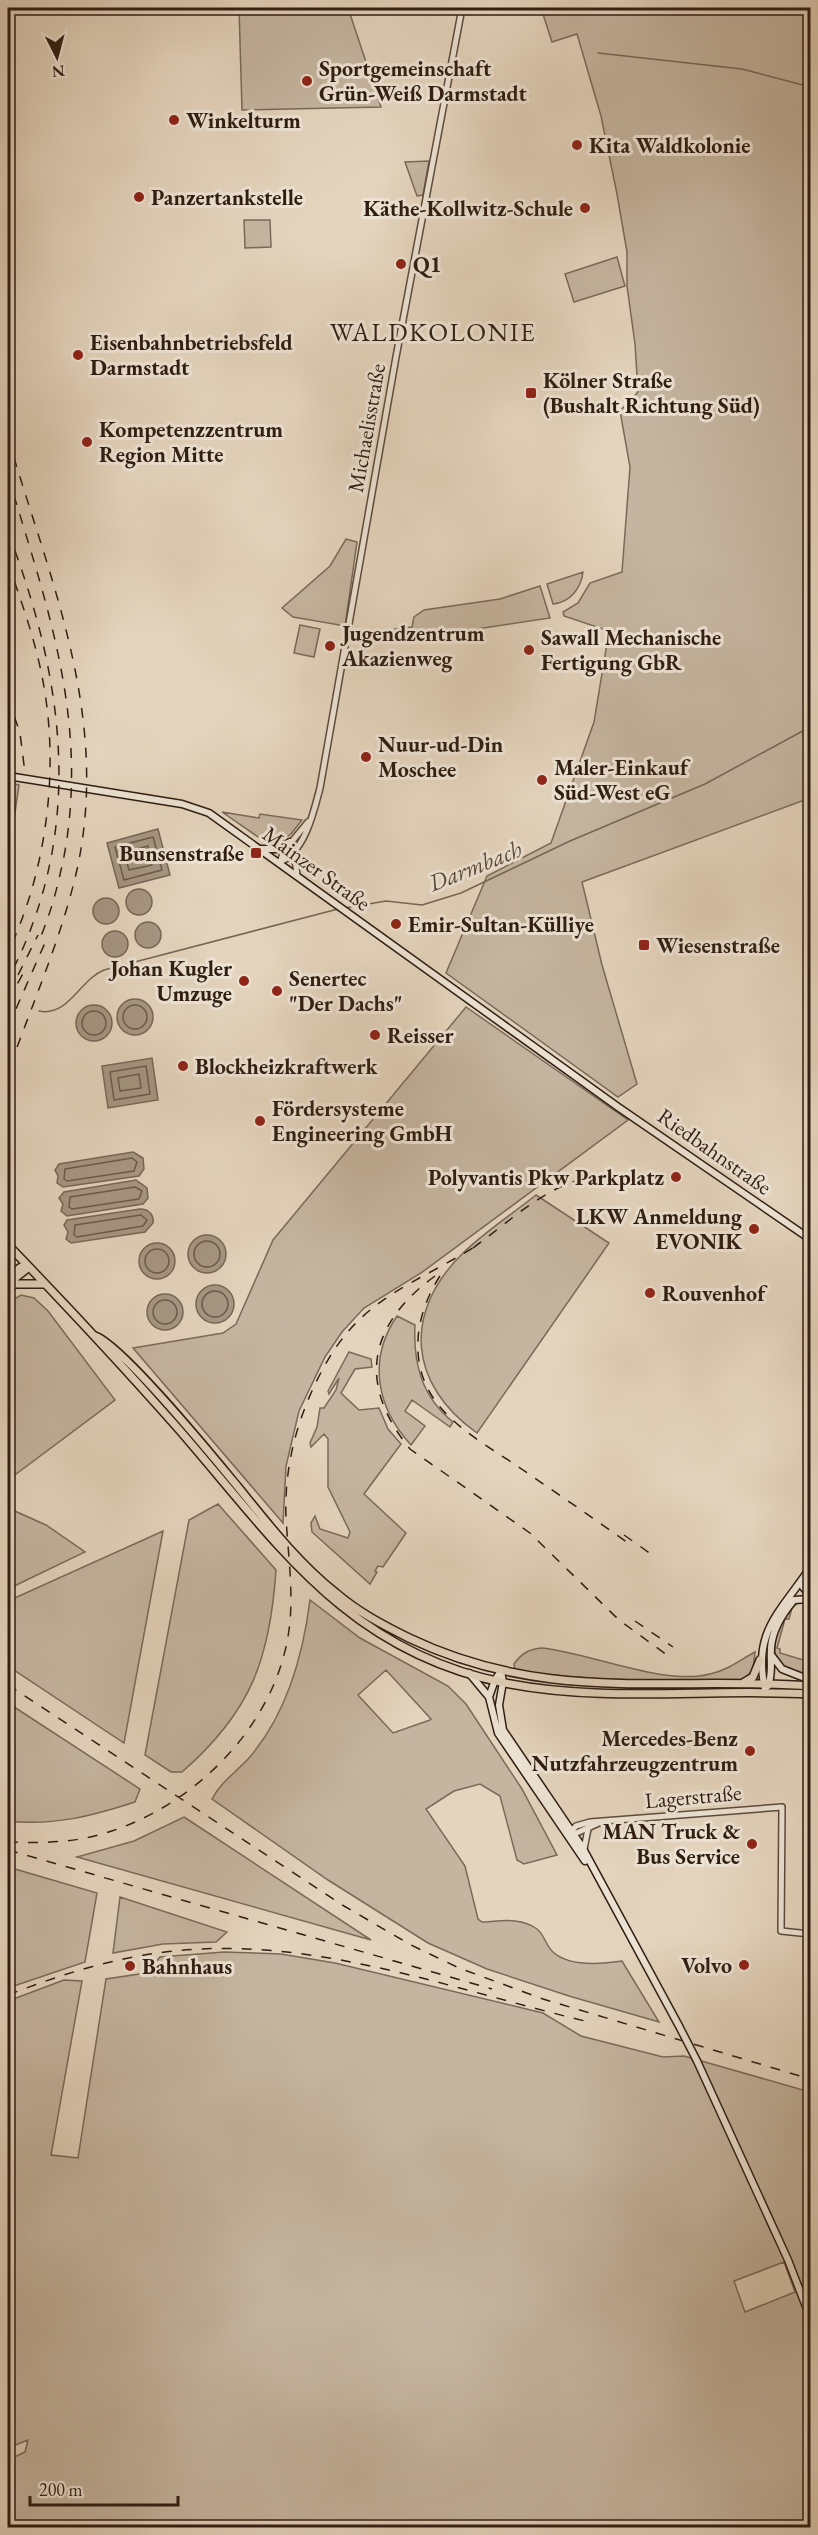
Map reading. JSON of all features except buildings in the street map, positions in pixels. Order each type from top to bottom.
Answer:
[{"type":"main road","name":"Mainzer Straße","points":[[8,776],[196,807],[297,874],[350,915],[628,1113]]},
{"type":"main road","points":[[261,849],[277,849],[290,842]]},
{"type":"main road","name":"Riedbahnstraße","points":[[628,1113],[810,1239]]},
{"type":"main road","points":[[8,1245],[95,1336],[100,1346],[174,1425],[294,1566],[348,1612],[383,1635],[432,1660],[468,1673],[552,1691],[610,1694],[810,1694]]},
{"type":"main road","points":[[8,1251],[8,1274],[27,1265]]},
{"type":"main road","points":[[8,1283],[27,1265]]},
{"type":"main road","points":[[8,1283],[44,1284]]},
{"type":"main road","points":[[95,1336],[105,1340],[139,1375],[293,1553],[335,1593],[386,1626],[420,1643],[461,1660],[501,1671],[578,1683],[810,1686]]},
{"type":"main road","points":[[743,1684],[753,1677],[768,1629],[810,1568]]},
{"type":"main road","points":[[766,1684],[772,1673],[771,1650],[781,1619],[792,1602],[810,1597],[803,1587],[804,1577]]},
{"type":"main road","points":[[771,1650],[777,1665],[810,1680]]},
{"type":"main road","points":[[760,1660],[766,1693]]},
{"type":"main road","points":[[489,1697],[501,1671]]},
{"type":"main road","points":[[501,1671],[503,1682],[499,1705],[503,1730],[560,1812],[679,2026],[783,2249],[810,2317]]},
{"type":"main road","points":[[468,1673],[489,1697],[498,1733],[583,1850],[596,1876]]},
{"type":"street","name":"Michaelisstraße","points":[[280,862],[287,859],[295,850],[311,819],[321,788],[396,357],[462,8]]},
{"type":"street","name":"Michaelisstraße","points":[[280,862],[290,842],[311,819]]},
{"type":"street","points":[[295,850],[297,874]]},
{"type":"street","name":"Lagerstraße","points":[[571,1834],[606,1820],[782,1807],[781,1931],[810,1934]]},
{"type":"street","points":[[560,1812],[573,1824],[589,1825],[583,1850]]},
{"type":"shaded area","name":"Sportgemeinschaft Grün-Weiß Darmstadt","points":[[239,8],[348,8],[381,107],[242,110]]},
{"type":"shaded area","points":[[541,8],[810,8],[810,798],[582,882],[602,965],[637,1084],[618,1097],[446,973],[487,876],[551,843],[594,722],[609,631],[564,616],[563,612],[578,603],[590,583],[622,572],[630,467],[620,411],[638,392],[635,344],[627,286],[627,252],[601,116],[577,34],[552,42]]},
{"type":"shaded area","points":[[429,161],[423,195],[417,196],[405,162]]},
{"type":"shaded area","points":[[244,220],[270,220],[271,247],[245,248]]},
{"type":"shaded area","points":[[617,257],[625,286],[574,302],[565,274]]},
{"type":"shaded area","points":[[346,539],[357,542],[345,626],[293,617],[282,608],[330,566]]},
{"type":"shaded area","points":[[583,572],[574,593],[565,600],[553,604],[547,584]]},
{"type":"shaded area","points":[[540,586],[550,618],[397,641],[395,629],[412,627],[414,617],[424,610],[500,599]]},
{"type":"shaded area","points":[[300,625],[320,629],[314,657],[294,653]]},
{"type":"shaded area","points":[[8,782],[19,785],[8,860]]},
{"type":"shaded area","points":[[222,812],[259,818],[260,814],[302,820],[291,834],[275,845],[264,841]]},
{"type":"shaded area","points":[[466,1007],[628,1120],[421,1273],[364,1308],[342,1332],[325,1357],[299,1411],[286,1466],[283,1523],[133,1348],[223,1333],[236,1324],[273,1240]]},
{"type":"shaded area","points":[[536,1195],[609,1243],[477,1433],[454,1414],[437,1392],[426,1370],[421,1347],[423,1323],[430,1299],[444,1275],[464,1252]]},
{"type":"shaded area","points":[[21,1295],[34,1298],[48,1311],[115,1400],[8,1480],[8,1303]]},
{"type":"shaded area","points":[[397,1316],[415,1325],[416,1353],[422,1379],[434,1402],[453,1422],[450,1427],[412,1400],[405,1411],[425,1426],[411,1445],[399,1431],[390,1415],[380,1383],[379,1366],[382,1350]]},
{"type":"shaded area","points":[[349,1352],[371,1359],[372,1367],[355,1369],[341,1393],[359,1410],[379,1408],[388,1429],[401,1444],[364,1494],[406,1533],[383,1567],[378,1566],[370,1584],[312,1532],[311,1523],[315,1516],[320,1529],[348,1538],[350,1532],[328,1487],[328,1439],[324,1434],[311,1447],[310,1443],[317,1427],[320,1408],[324,1408],[336,1390],[339,1378],[329,1394],[328,1391]]},
{"type":"shaded area","points":[[218,1504],[276,1570],[268,1631],[253,1682],[225,1728],[182,1772],[171,1772],[145,1755],[189,1520]]},
{"type":"shaded area","points":[[8,1508],[46,1525],[85,1552],[8,1589]]},
{"type":"shaded area","points":[[163,1531],[124,1743],[8,1666],[8,1601]]},
{"type":"shaded area","points":[[310,1600],[360,1638],[448,1686],[466,1704],[522,1789],[557,1855],[524,1864],[517,1860],[500,1796],[480,1784],[454,1791],[426,1809],[465,1866],[478,1919],[482,1922],[511,1921],[531,1925],[539,1931],[553,1952],[568,1960],[596,1963],[622,1961],[659,2022],[487,1969],[428,1943],[328,1880],[212,1799],[224,1782],[249,1758],[273,1723],[291,1684]],"holes":[[[386,1670],[431,1719],[393,1733],[358,1695]]]},
{"type":"shaded area","points":[[792,1608],[789,1619],[785,1619],[777,1648],[780,1649],[780,1653],[810,1662],[810,1677],[782,1666],[775,1653],[777,1632],[784,1619]]},
{"type":"shaded area","points":[[542,1648],[649,1672],[691,1677],[723,1670],[755,1652],[753,1670],[743,1680],[600,1679],[515,1670],[514,1664],[523,1654]]},
{"type":"shaded area","points":[[8,1703],[140,1789],[135,1802],[72,1819],[41,1822],[8,1821]]},
{"type":"shaded area","points":[[184,1817],[371,1940],[77,1857],[134,1841]]},
{"type":"shaded area","points":[[8,1867],[97,1893],[85,1962],[8,1988]]},
{"type":"shaded area","points":[[120,1897],[227,1932],[216,1942],[163,1944],[113,1953]]},
{"type":"shaded area","points":[[224,1952],[281,1954],[335,1963],[543,2013],[581,2036],[663,2057],[684,2056],[810,2092],[810,2289],[806,2291],[810,2303],[810,2527],[8,2527],[8,2460],[25,2452],[28,2440],[8,2448],[8,2001],[64,1980],[82,1981],[51,2155],[78,2158],[106,1979],[146,1973],[160,1957]],"holes":[[[784,2262],[795,2292],[745,2312],[734,2281]]]},
{"type":"water","points":[[158,829],[170,875],[119,888],[107,843]]},
{"type":"water","points":[[139,889],[148,893],[152,902],[148,911],[139,915],[130,911],[126,902],[130,893]]},
{"type":"water","points":[[106,898],[115,902],[119,911],[115,920],[106,924],[97,920],[93,911],[97,902]]},
{"type":"water","points":[[148,922],[158,925],[161,935],[158,945],[148,948],[138,945],[135,935],[138,925]]},
{"type":"water","points":[[115,931],[124,935],[128,944],[124,953],[115,957],[106,953],[102,944],[106,935]]},
{"type":"water","points":[[135,999],[148,1004],[153,1017],[148,1030],[135,1035],[122,1030],[117,1017],[122,1004]]},
{"type":"water","points":[[94,1005],[107,1010],[112,1023],[107,1036],[94,1041],[81,1036],[76,1023],[81,1010]]},
{"type":"water","points":[[152,1058],[158,1100],[108,1108],[102,1066]]},
{"type":"water","points":[[133,1152],[143,1158],[144,1169],[139,1176],[63,1187],[57,1183],[58,1176],[55,1170],[59,1164]]},
{"type":"water","points":[[136,1180],[147,1188],[148,1198],[143,1204],[67,1216],[61,1211],[63,1204],[59,1198],[64,1192]]},
{"type":"water","points":[[140,1209],[148,1211],[153,1217],[153,1223],[145,1232],[71,1243],[66,1239],[68,1232],[64,1225],[67,1220]]},
{"type":"water","points":[[207,1235],[220,1241],[226,1254],[220,1267],[207,1273],[194,1267],[188,1254],[194,1241]]},
{"type":"water","points":[[157,1243],[170,1248],[175,1261],[170,1274],[157,1279],[144,1274],[139,1261],[144,1248]]},
{"type":"water","points":[[215,1285],[228,1291],[234,1304],[228,1317],[215,1323],[202,1317],[196,1304],[202,1291]]},
{"type":"water","points":[[165,1294],[178,1299],[183,1312],[178,1325],[165,1330],[152,1325],[147,1312],[152,1299]]},
{"type":"waterway","points":[[598,53],[742,69],[810,87]]},
{"type":"waterway","name":"Darmbach","points":[[345,908],[386,901],[422,905],[461,893],[570,841],[705,784],[810,727]]},
{"type":"waterway","name":"Darmbach","points":[[39,1011],[58,1009],[95,975],[104,970],[338,909]]},
{"type":"railway","points":[[8,438],[57,596],[70,648],[81,701],[86,755],[86,809],[72,891],[56,943],[8,1072]]},
{"type":"railway","points":[[8,476],[49,615],[67,707],[71,754],[71,802],[65,851],[54,898],[38,943]]},
{"type":"railway","points":[[8,532],[28,588],[43,644],[54,700],[59,756],[57,812],[49,868],[33,924],[8,979]]},
{"type":"railway","points":[[8,563],[29,624],[41,671],[50,754],[46,822],[40,856],[32,889],[8,952]]},
{"type":"railway","points":[[8,698],[20,733],[25,773]]},
{"type":"railway","points":[[18,975],[38,935]]},
{"type":"railway","points":[[8,1027],[48,936]]},
{"type":"railway","points":[[8,1001],[25,970]]},
{"type":"railway","points":[[473,1248],[533,1203],[573,1182],[595,1176],[619,1175],[646,1179]]},
{"type":"railway","points":[[8,1842],[67,1841],[102,1834],[136,1822],[168,1805],[198,1783],[225,1758],[248,1730],[267,1699],[281,1665],[289,1630],[291,1602],[286,1517],[288,1477],[295,1438],[316,1383],[340,1341],[375,1306],[413,1281],[479,1244]]},
{"type":"railway","points":[[435,1276],[395,1315],[384,1335],[378,1356],[377,1379],[382,1401],[393,1425],[410,1449],[530,1533],[619,1620],[667,1655]]},
{"type":"railway","points":[[440,1276],[424,1308],[418,1342],[422,1376],[429,1392],[440,1407],[469,1433],[628,1543]]},
{"type":"railway","points":[[624,1535],[651,1554]]},
{"type":"railway","points":[[635,1621],[673,1647]]},
{"type":"railway","points":[[8,1685],[344,1906],[411,1945],[459,1968],[543,1999],[810,2079]]},
{"type":"railway","points":[[8,1850],[492,1989]]},
{"type":"railway","points":[[8,1995],[69,1973],[131,1957],[174,1951],[226,1948],[278,1951],[381,1968],[585,2021]]},
{"type":"place","name":"Sportgemeinschaft Grün-Weiß Darmstadt","points":[[307,81]]},
{"type":"place","name":"Winkelturm","points":[[174,120]]},
{"type":"place","name":"Kita Waldkolonie","points":[[577,145]]},
{"type":"place","name":"Panzertankstelle","points":[[139,197]]},
{"type":"place","name":"Käthe-Kollwitz-Schule","points":[[585,208]]},
{"type":"place","name":"Q1","points":[[401,264]]},
{"type":"place","name":"Eisenbahnbetriebsfeld Darmstadt","points":[[78,355]]},
{"type":"place","name":"Kölner Straße (Bushalt Richtung Süd)","points":[[531,393]]},
{"type":"place","name":"Kompetenzzentrum Region Mitte","points":[[87,442]]},
{"type":"place","name":"Jugendzentrum Akazienweg","points":[[330,646]]},
{"type":"place","name":"Sawall Mechanische Fertigung GbR","points":[[529,650]]},
{"type":"place","name":"Nuur-ud-Din Moschee","points":[[366,757]]},
{"type":"place","name":"Maler-Einkauf Süd-West eG","points":[[542,780]]},
{"type":"place","name":"Bunsenstraße","points":[[256,853]]},
{"type":"place","name":"Emir-Sultan-Külliye","points":[[396,924]]},
{"type":"place","name":"Wiesenstraße","points":[[644,945]]},
{"type":"place","name":"Johan Kugler Umzuge","points":[[244,981]]},
{"type":"place","name":"Senertec \"Der Dachs\"","points":[[277,991]]},
{"type":"place","name":"Reisser","points":[[375,1035]]},
{"type":"place","name":"Blockheizkraftwerk","points":[[183,1066]]},
{"type":"place","name":"Fördersysteme Engineering GmbH","points":[[260,1121]]},
{"type":"place","name":"Polyvantis Pkw Parkplatz","points":[[676,1177]]},
{"type":"place","name":"LKW Anmeldung EVONIK","points":[[754,1229]]},
{"type":"place","name":"Rouvenhof","points":[[650,1293]]},
{"type":"place","name":"Mercedes-Benz Nutzfahrzeugzentrum","points":[[750,1751]]},
{"type":"place","name":"MAN Truck & Bus Service","points":[[752,1844]]},
{"type":"place","name":"Volvo","points":[[744,1965]]},
{"type":"place","name":"Bahnhaus","points":[[130,1966]]},
{"type":"district","name":"WALDKOLONIE","points":[[433,332]]}]
